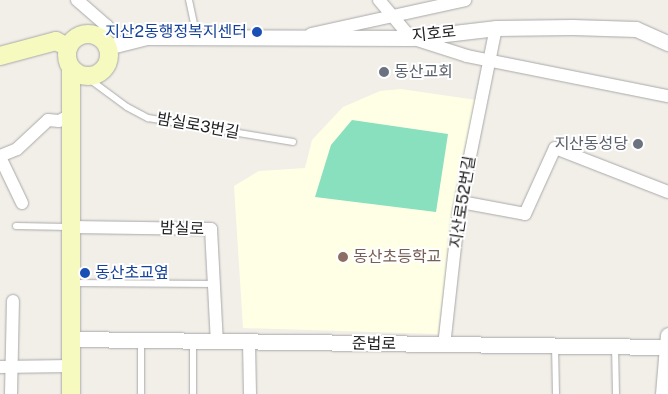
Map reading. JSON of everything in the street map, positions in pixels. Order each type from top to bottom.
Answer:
[{"type":"main road","name":"지호로","points":[[68,47],[81,35],[103,42]]},
{"type":"main road","points":[[0,56],[56,41],[68,47],[67,58],[78,72],[71,114],[71,394]]},
{"type":"main road","points":[[78,72],[99,73],[104,68],[108,61],[103,42]]},
{"type":"street","points":[[77,0],[107,26],[103,42]]},
{"type":"street","points":[[379,0],[395,16],[411,38],[467,56],[490,59],[612,87],[668,96]]},
{"type":"street","points":[[305,35],[465,0]]},
{"type":"street","name":"지호로","points":[[103,42],[142,38],[305,35],[411,38],[496,28],[636,29],[668,43]]},
{"type":"street","name":"지산로52번길","points":[[444,346],[460,202],[496,28]]},
{"type":"street","points":[[22,203],[0,156],[17,149],[48,120],[58,121],[71,114]]},
{"type":"street","points":[[460,202],[525,214],[555,148],[668,192]]},
{"type":"street","name":"밤실로","points":[[71,227],[211,229],[217,342]]},
{"type":"street","points":[[11,394],[5,367],[13,301]]},
{"type":"street","name":"준법로","points":[[71,340],[444,346],[615,346],[667,341]]},
{"type":"street","points":[[663,394],[667,341]]},
{"type":"street","points":[[249,342],[250,394]]},
{"type":"street","points":[[5,367],[71,366]]},
{"type":"lane","points":[[189,0],[197,37]]},
{"type":"lane","name":"밤실로3번길","points":[[78,72],[127,107],[148,118],[293,142]]},
{"type":"lane","points":[[16,226],[71,227]]},
{"type":"lane","points":[[71,283],[214,284]]},
{"type":"lane","points":[[141,341],[141,394]]},
{"type":"lane","points":[[192,394],[193,341]]},
{"type":"lane","points":[[555,345],[556,394]]},
{"type":"lane","points":[[615,346],[616,394]]},
{"type":"shaded area","name":"동산초등학교","points":[[401,89],[476,100],[456,187],[438,334],[243,328],[234,186],[259,171],[305,168],[312,140],[343,107],[380,91]]},
{"type":"green space","points":[[352,120],[448,134],[436,212],[315,197],[331,145]]},
{"type":"place","name":"지산2동행정복지센터","points":[[257,32]]},
{"type":"place","name":"동산교회","points":[[384,72]]},
{"type":"place","name":"지산동성당","points":[[638,144]]},
{"type":"place","name":"동산초등학교","points":[[343,257]]},
{"type":"place","name":"동산초교옆","points":[[85,273]]}]
